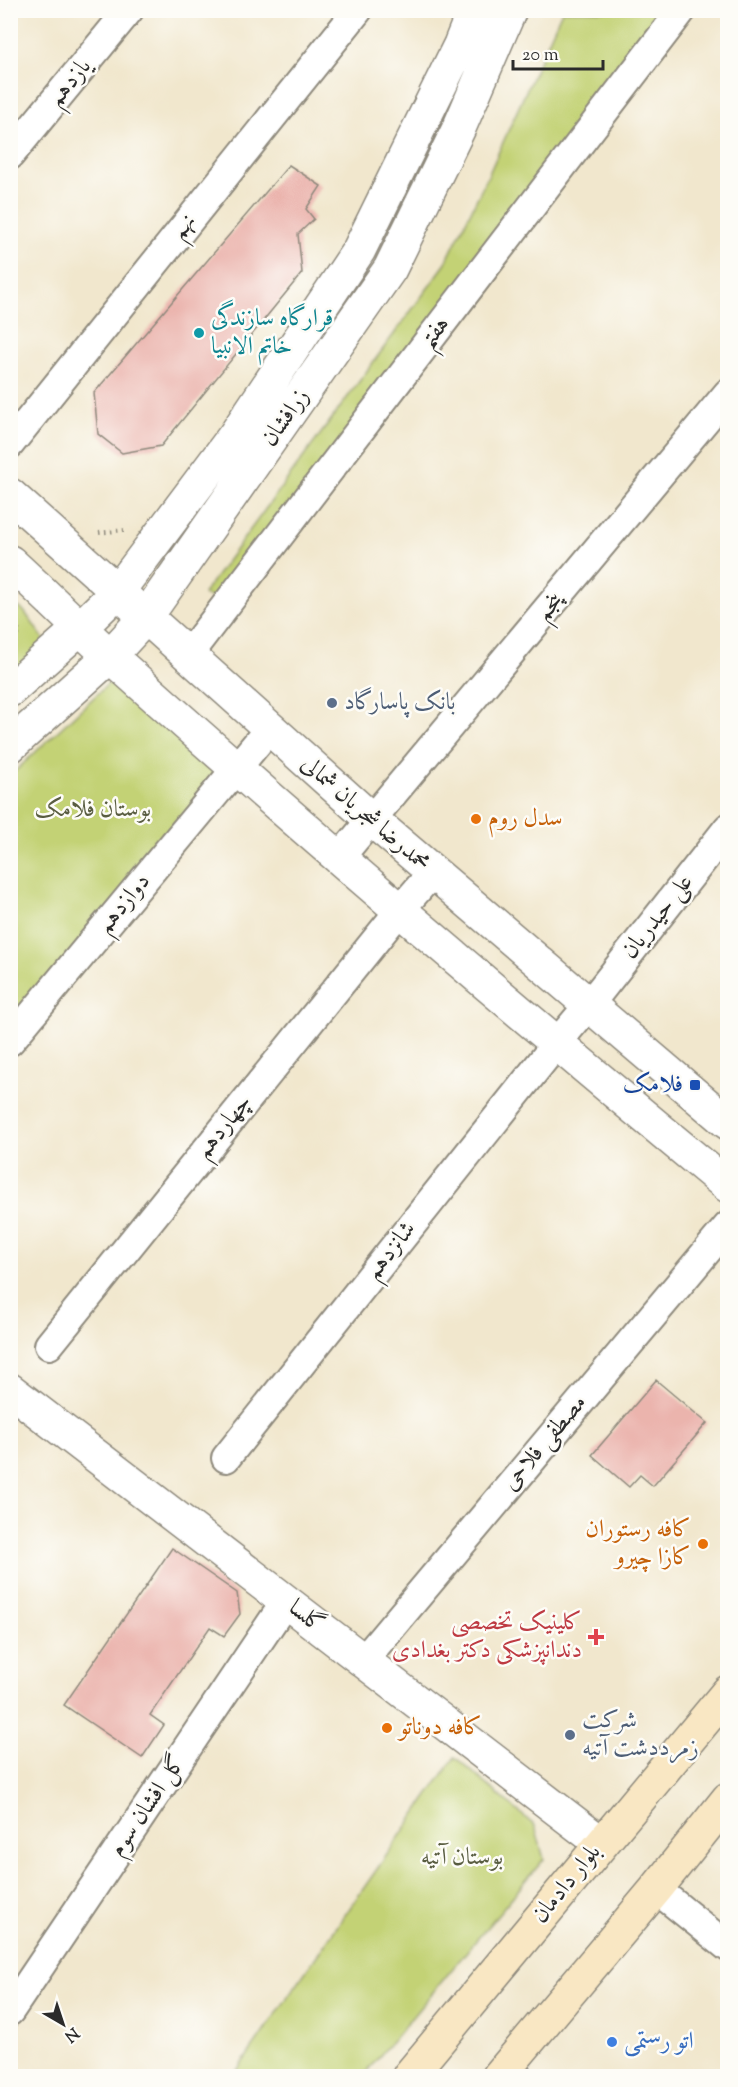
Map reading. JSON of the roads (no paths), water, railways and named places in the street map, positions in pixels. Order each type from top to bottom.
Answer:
[{"type":"main road","name":"بلوار دادمان","points":[[409,2076],[728,1692]]},
{"type":"main road","points":[[499,2076],[656,1889],[728,1799]]},
{"type":"street","name":"یازدهم","points":[[10,155],[129,10]]},
{"type":"street","name":"نهم","points":[[10,444],[358,10]]},
{"type":"street","name":"زرافشان","points":[[10,690],[118,591],[235,435],[359,250],[460,45],[474,10]]},
{"type":"street","name":"زرافشان","points":[[10,746],[110,656],[146,617],[390,269],[460,126],[510,10]]},
{"type":"street","name":"هفتم","points":[[187,656],[682,10]]},
{"type":"street","name":"پنجم","points":[[340,858],[728,393]]},
{"type":"street","name":"محمدرضا شجریان شمالی","points":[[10,495],[187,656],[432,873],[728,1123]]},
{"type":"street","name":"محمدرضا شجریان شمالی","points":[[10,562],[110,656],[340,858],[555,1044],[728,1186]]},
{"type":"street","name":"دوازدهم","points":[[10,1041],[269,729]]},
{"type":"street","name":"علی حیدریان","points":[[555,1044],[588,1006],[728,828]]},
{"type":"street","name":"چهاردهم","points":[[48,1345],[432,873]]},
{"type":"street","name":"شانزدهم","points":[[226,1458],[555,1044]]},
{"type":"street","name":"مصطفی فلاحی","points":[[363,1661],[728,1226]]},
{"type":"street","name":"گلسا","points":[[10,1390],[601,1843]]},
{"type":"street","name":"گل افشان سوم","points":[[10,2011],[286,1601]]},
{"type":"street","points":[[656,1889],[728,1947]]},
{"type":"place","name":"قرارگاه سازندگی خاتم الانبیا","points":[[199,333]]},
{"type":"place","name":"بانک پاسارگاد","points":[[332,703]]},
{"type":"place","name":"سدل روم","points":[[476,819]]},
{"type":"place","name":"فلامک","points":[[695,1085]]},
{"type":"place","name":"کافه رستوران کازا چیرو","points":[[703,1544]]},
{"type":"place","name":"کلینیک تخصصی دندانپزشکی دکتر بغدادی","points":[[596,1637]]},
{"type":"place","name":"کافه دوناتو","points":[[387,1728]]},
{"type":"place","name":"شركت زمرددشت آتيه","points":[[570,1735]]},
{"type":"place","name":"اتو رستمی","points":[[612,2042]]},
{"type":"park label","name":"بوستان فلامک","points":[[93,810]]},
{"type":"park label","name":"بوستان آتیه","points":[[462,1858]]}]
